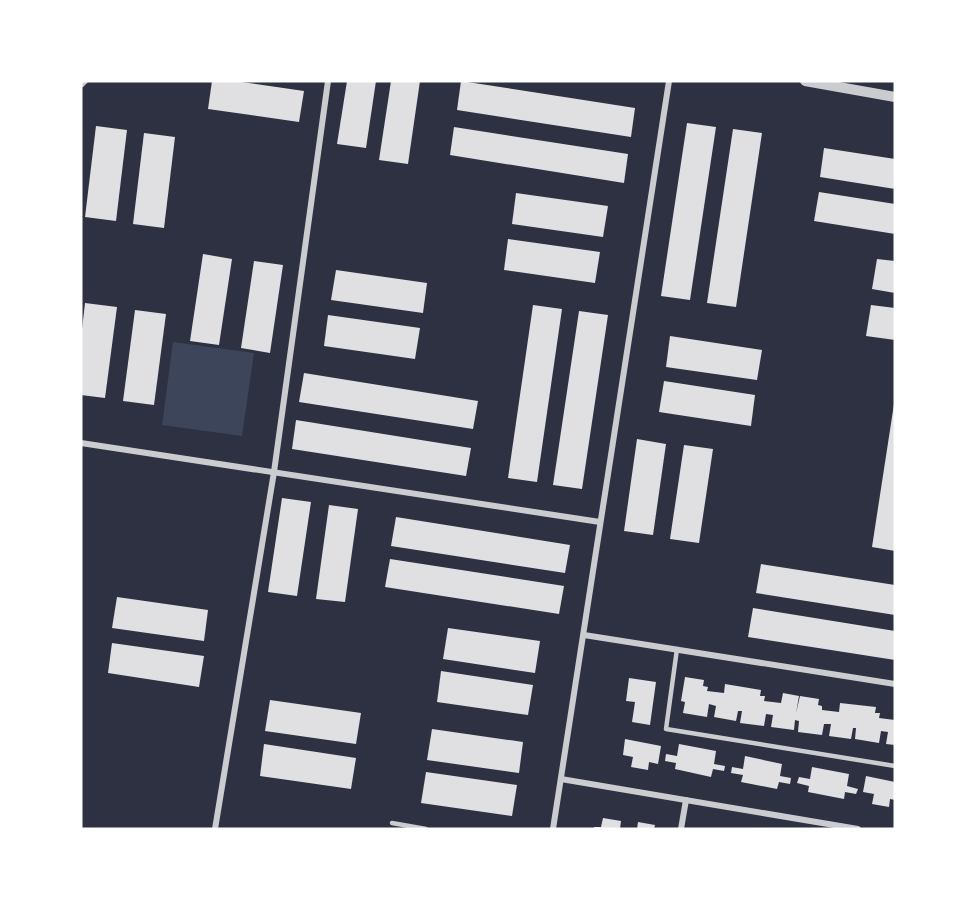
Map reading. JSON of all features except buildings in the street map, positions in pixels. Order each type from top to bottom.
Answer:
[{"type":"street","points":[[81,85],[85,81]]},
{"type":"street","points":[[215,829],[274,472],[328,81]]},
{"type":"street","points":[[553,829],[669,81]]},
{"type":"street","points":[[805,81],[895,97]]},
{"type":"street","points":[[81,443],[600,522]]},
{"type":"street","points":[[584,635],[895,684]]},
{"type":"street","points":[[561,779],[858,829]]},
{"type":"street","points":[[681,829],[686,800]]},
{"type":"street","points":[[809,829],[811,821]]},
{"type":"lane","points":[[677,649],[666,729],[895,766]]},
{"type":"lane","points":[[392,823],[426,829]]},
{"type":"shaded area","points":[[173,342],[254,353],[242,436],[162,425]]}]
